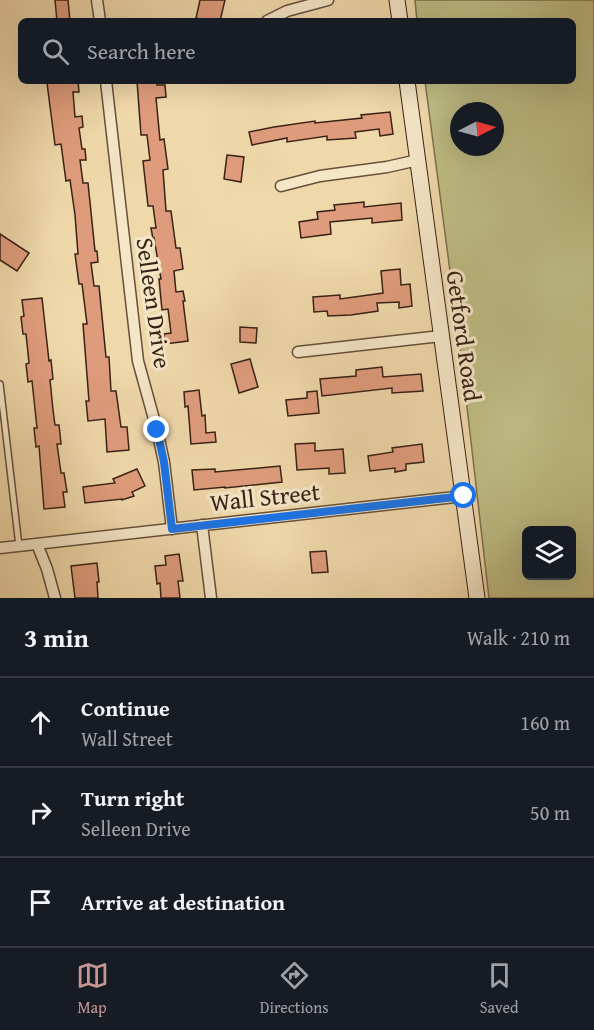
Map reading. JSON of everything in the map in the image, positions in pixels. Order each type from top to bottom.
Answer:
[{"type":"street","points":[[97,0],[100,18]]},
{"type":"street","points":[[273,18],[287,11],[328,0]]},
{"type":"street","points":[[397,0],[400,18]]},
{"type":"street","name":"Selleen Drive","points":[[106,84],[138,361],[164,462],[172,529]]},
{"type":"street","name":"Getford Road","points":[[407,84],[477,598]]},
{"type":"street","points":[[280,186],[320,176],[418,160]]},
{"type":"street","points":[[298,352],[441,336]]},
{"type":"street","name":"Wall Street","points":[[0,548],[464,496]]},
{"type":"street","points":[[202,525],[211,598]]},
{"type":"street","points":[[37,544],[55,598]]},
{"type":"lane","points":[[0,384],[19,546]]},
{"type":"shaded area","points":[[415,0],[594,0],[594,598],[489,598],[461,355],[425,84],[576,84],[576,18],[417,18]]},
{"type":"building","points":[[55,0],[68,0],[70,18],[57,18]]},
{"type":"building","points":[[200,0],[225,0],[221,18],[196,18]]},
{"type":"building","points":[[47,84],[78,84],[79,92],[73,92],[75,117],[82,116],[83,127],[79,128],[86,160],[80,160],[83,183],[88,183],[95,251],[97,251],[98,262],[91,263],[94,286],[99,286],[106,357],[109,357],[111,391],[116,391],[121,427],[127,427],[129,450],[107,452],[105,419],[88,421],[86,401],[89,401],[83,324],[87,324],[82,284],[79,284],[75,254],[78,254],[75,215],[70,180],[66,181],[61,144],[55,145]]},
{"type":"building","points":[[137,84],[165,85],[166,97],[156,98],[160,140],[164,139],[168,169],[163,170],[166,211],[171,211],[176,248],[180,248],[183,269],[174,271],[176,292],[183,291],[185,301],[183,301],[188,341],[165,344],[164,334],[171,333],[168,309],[162,310],[159,279],[161,279],[151,228],[156,228],[153,206],[148,206],[143,161],[150,160],[147,135],[141,135]]},
{"type":"building","points":[[390,112],[393,134],[380,136],[379,129],[355,132],[356,138],[327,140],[327,136],[287,142],[287,138],[252,145],[249,132],[315,121],[315,123],[362,118],[361,115]]},
{"type":"building","points":[[227,155],[244,157],[241,182],[224,179]]},
{"type":"building","points":[[364,202],[364,207],[401,203],[402,220],[372,223],[372,218],[330,222],[331,234],[301,238],[299,222],[318,219],[317,212],[335,210],[334,205]]},
{"type":"building","points":[[0,234],[29,253],[17,271],[0,260]]},
{"type":"building","points":[[400,269],[401,285],[410,284],[412,306],[399,308],[399,302],[377,303],[378,311],[351,315],[328,316],[327,311],[314,312],[313,297],[340,295],[340,299],[383,293],[381,271]]},
{"type":"building","points":[[42,298],[53,379],[50,380],[53,410],[55,425],[59,425],[61,444],[57,444],[61,473],[64,473],[67,492],[63,492],[65,507],[44,509],[39,446],[36,447],[34,428],[37,428],[32,381],[28,382],[26,334],[23,334],[21,317],[24,316],[22,300]]},
{"type":"building","points":[[240,327],[257,328],[256,343],[240,342]]},
{"type":"building","points":[[250,359],[258,387],[239,393],[231,364]]},
{"type":"building","points":[[382,367],[383,377],[421,374],[423,391],[392,393],[392,388],[322,396],[320,379],[356,376],[356,370]]},
{"type":"building","points":[[199,390],[202,416],[205,415],[206,433],[215,432],[216,442],[191,444],[188,406],[185,407],[184,392]]},
{"type":"building","points":[[317,391],[319,413],[288,416],[286,400],[307,398],[307,392]]},
{"type":"building","points":[[315,443],[315,451],[343,449],[345,473],[329,474],[329,468],[297,470],[295,444]]},
{"type":"building","points":[[422,444],[424,462],[406,464],[406,470],[395,472],[395,468],[370,471],[368,456],[393,452],[392,448]]},
{"type":"building","points":[[280,466],[282,482],[194,490],[192,470],[215,469],[215,472]]},
{"type":"building","points":[[137,469],[145,486],[132,492],[134,496],[122,500],[85,503],[83,487],[115,483],[113,479]]},
{"type":"building","points":[[326,551],[328,572],[312,573],[310,552]]},
{"type":"building","points":[[179,554],[183,581],[178,581],[180,598],[161,598],[155,566],[166,565],[165,556]]},
{"type":"building","points":[[97,563],[98,598],[75,598],[71,566]]},
{"type":"route","points":[[157,430],[164,462],[172,529],[464,496]]}]
